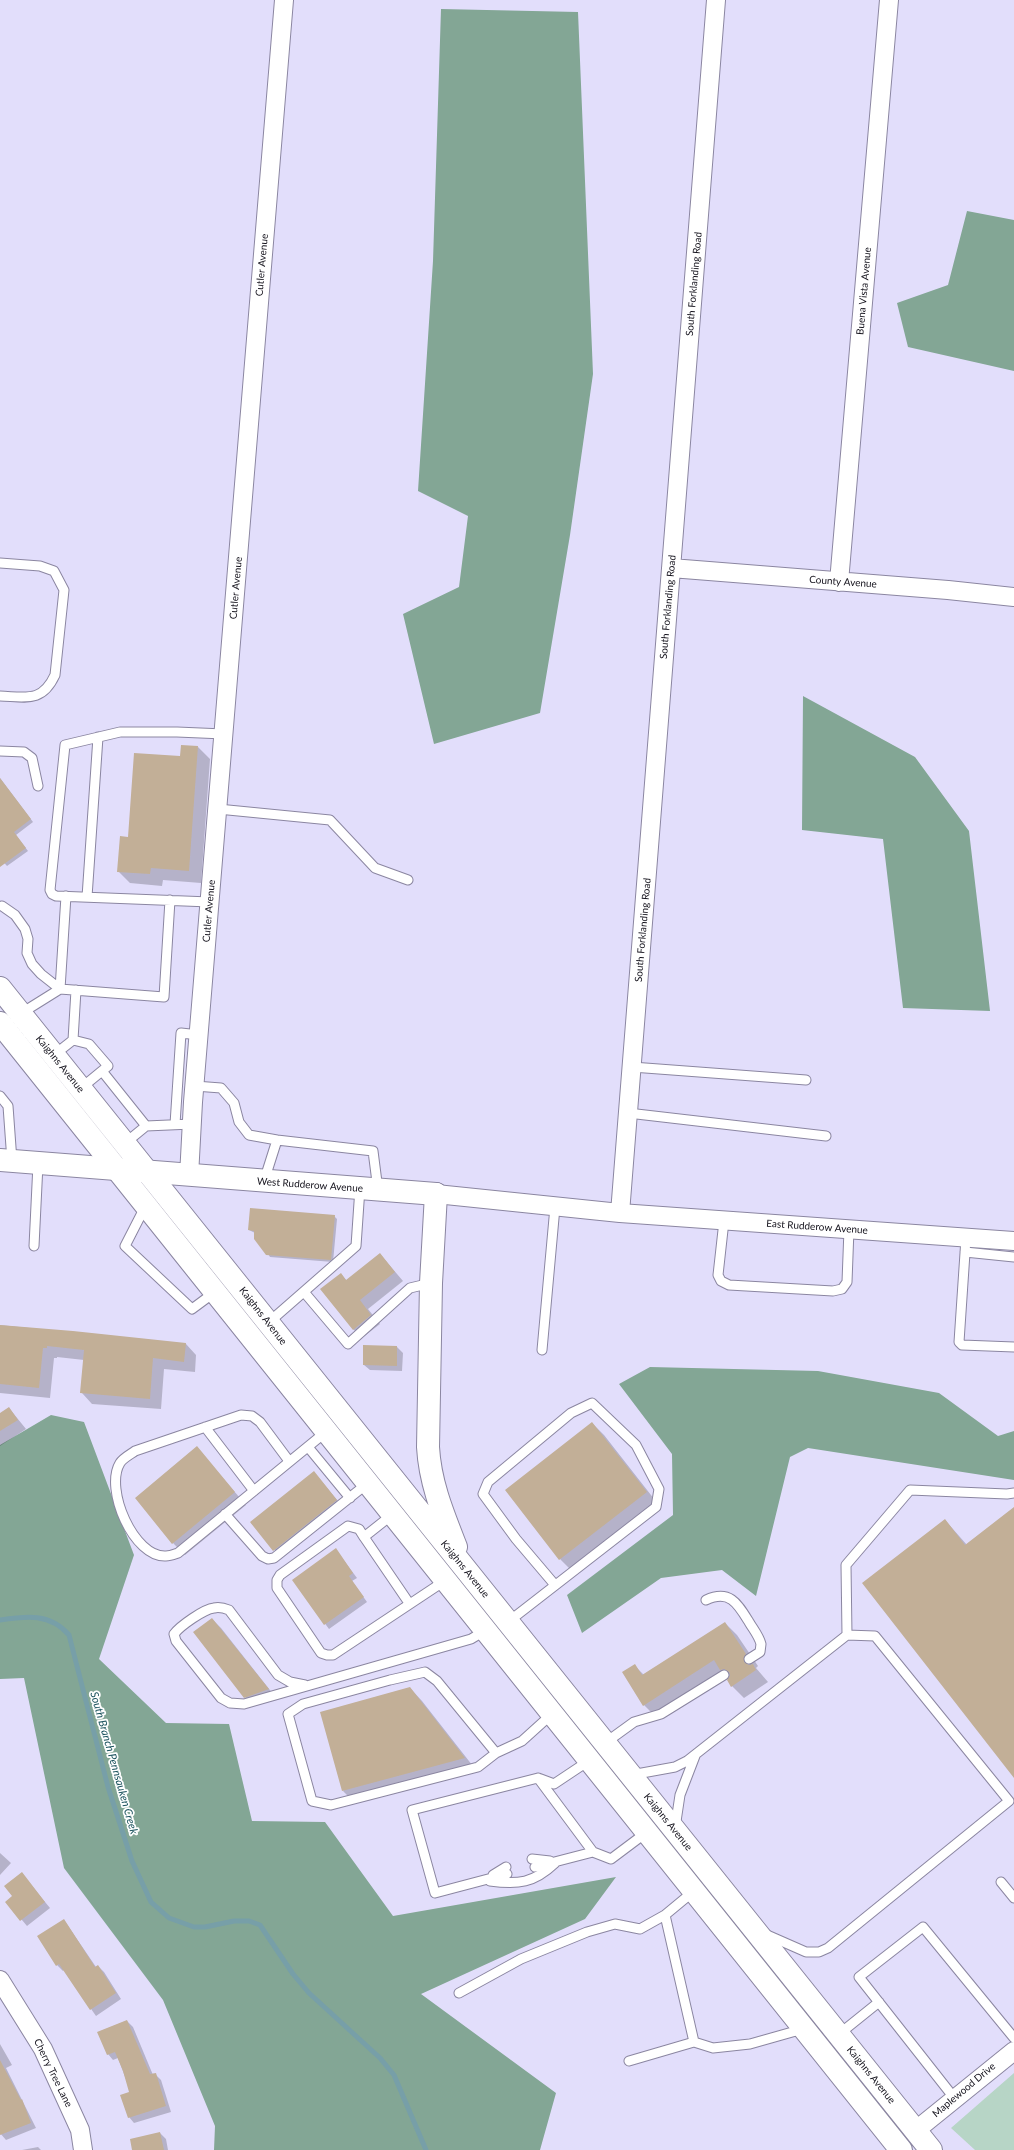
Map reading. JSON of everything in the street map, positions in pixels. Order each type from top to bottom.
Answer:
[{"type":"main road","name":"Kaighns Avenue","points":[[0,988],[931,2150]]},
{"type":"main road","points":[[0,1023],[901,2150]]},
{"type":"main road","name":"West Rudderow Avenue","points":[[6,1161],[436,1194]]},
{"type":"main road","points":[[436,1194],[431,1283],[428,1427],[429,1463],[439,1505],[465,1569]]},
{"type":"street","name":"Cutler Avenue","points":[[189,1176],[184,1124],[195,1086],[284,0]]},
{"type":"street","name":"South Forklanding Road","points":[[620,1214],[716,0]]},
{"type":"street","name":"Buena Vista Avenue","points":[[838,582],[889,0]]},
{"type":"street","name":"County Avenue","points":[[671,568],[948,590],[1014,597]]},
{"type":"street","name":"West Rudderow Avenue","points":[[436,1194],[620,1214]]},
{"type":"street","name":"East Rudderow Avenue","points":[[620,1214],[849,1229],[966,1245],[1014,1241]]},
{"type":"street","name":"Cherry Tree Lane","points":[[0,1980],[43,2049],[80,2130],[83,2150]]},
{"type":"street","name":"Maplewood Drive","points":[[915,2130],[1014,2051]]},
{"type":"lane","points":[[0,563],[40,566],[54,571],[64,590],[55,674],[49,687],[44,692],[30,697],[0,696]]},
{"type":"lane","points":[[210,902],[56,896],[50,890],[65,745],[120,732],[224,734]]},
{"type":"lane","points":[[87,897],[98,737]]},
{"type":"lane","points":[[0,751],[24,752],[32,758],[38,786]]},
{"type":"lane","points":[[218,809],[330,820],[375,868],[408,880]]},
{"type":"lane","points":[[60,989],[66,896]]},
{"type":"lane","points":[[2,906],[15,915],[25,929],[28,939],[27,953],[32,964],[41,974],[60,989],[164,997],[170,900]]},
{"type":"lane","points":[[20,1014],[60,989]]},
{"type":"lane","points":[[54,1055],[73,1040],[76,990]]},
{"type":"lane","points":[[124,1144],[146,1126],[184,1124],[182,1033],[199,1034]]},
{"type":"lane","points":[[73,1040],[89,1044],[108,1066],[80,1088]]},
{"type":"lane","points":[[632,1067],[806,1080]]},
{"type":"lane","points":[[102,1071],[146,1126]]},
{"type":"lane","points":[[195,1086],[221,1088],[234,1103],[239,1122],[249,1135],[276,1140],[373,1151],[369,1189],[356,1246],[268,1324]]},
{"type":"lane","points":[[0,1096],[4,1108],[6,1161]]},
{"type":"lane","points":[[628,1113],[826,1136]]},
{"type":"lane","points":[[264,1181],[276,1140]]},
{"type":"lane","points":[[34,1246],[38,1164]]},
{"type":"lane","points":[[146,1206],[125,1246],[192,1309],[215,1292]]},
{"type":"lane","points":[[542,1350],[555,1207]]},
{"type":"lane","points":[[724,1221],[718,1275],[721,1281],[729,1285],[833,1291],[842,1289],[847,1282],[849,1229]]},
{"type":"lane","points":[[1014,1257],[966,1245],[959,1342],[962,1345],[1014,1347]]},
{"type":"lane","points":[[304,1292],[348,1344],[410,1288],[431,1283]]},
{"type":"lane","points":[[508,1622],[656,1507],[659,1488],[636,1445],[592,1403],[570,1413],[488,1482],[483,1494],[516,1539],[555,1585]]},
{"type":"lane","points":[[289,1462],[260,1422],[252,1416],[241,1415],[135,1451],[120,1463],[116,1480],[118,1502],[125,1522],[138,1540],[150,1551],[166,1556],[178,1552],[254,1491],[327,1431]]},
{"type":"lane","points":[[205,1427],[254,1491]]},
{"type":"lane","points":[[308,1447],[350,1498]]},
{"type":"lane","points":[[225,1514],[262,1556],[268,1559],[274,1558],[368,1483]]},
{"type":"lane","points":[[847,1635],[846,1565],[910,1490],[1011,1494]]},
{"type":"lane","points":[[364,1536],[394,1514]]},
{"type":"lane","points":[[410,1603],[359,1529],[348,1526],[280,1575],[277,1580],[277,1588],[321,1653],[327,1655],[333,1654],[446,1580]]},
{"type":"lane","points":[[706,1600],[719,1596],[727,1597],[740,1606],[761,1644],[760,1652],[750,1659]]},
{"type":"lane","points":[[305,1685],[290,1682],[278,1675],[229,1610],[212,1608],[179,1627],[174,1634],[176,1641],[221,1698],[230,1703],[244,1704],[305,1685],[471,1639],[486,1630]]},
{"type":"lane","points":[[630,1775],[675,1767],[696,1755],[847,1635],[875,1636],[1011,1799],[828,1948],[819,1952],[806,1952],[753,1929]]},
{"type":"lane","points":[[496,1753],[437,1681],[425,1672],[303,1704],[288,1714],[312,1801],[331,1805],[478,1767],[496,1753],[522,1741],[553,1714]]},
{"type":"lane","points":[[604,1743],[634,1722],[661,1714],[724,1675]]},
{"type":"lane","points":[[675,1830],[680,1795],[696,1755]]},
{"type":"lane","points":[[507,1871],[485,1880],[435,1893],[412,1810],[538,1778],[554,1784],[590,1760]]},
{"type":"lane","points":[[538,1778],[593,1852],[611,1859],[647,1832]]},
{"type":"lane","points":[[533,1863],[557,1862],[593,1852]]},
{"type":"lane","points":[[485,1880],[512,1884],[542,1876],[557,1862]]},
{"type":"lane","points":[[1001,1882],[1014,1898]]},
{"type":"lane","points":[[459,1993],[521,1959],[587,1932],[615,1924],[640,1929],[665,1915],[694,1891]]},
{"type":"lane","points":[[665,1915],[694,2042]]},
{"type":"lane","points":[[955,2099],[859,1977],[923,1927],[1014,2038]]},
{"type":"lane","points":[[838,2035],[879,2002]]},
{"type":"lane","points":[[628,2061],[694,2042],[713,2048],[750,2044],[804,2029]]},
{"type":"green space","points":[[441,9],[578,12],[593,374],[570,535],[540,713],[434,744],[403,614],[459,587],[468,516],[418,491],[433,261]]},
{"type":"green space","points":[[967,211],[1014,220],[1014,371],[908,347],[897,303],[948,285]]},
{"type":"green space","points":[[803,696],[915,757],[969,831],[990,1011],[903,1008],[883,839],[802,830]]},
{"type":"green space","points":[[650,1367],[818,1371],[939,1393],[998,1436],[1014,1431],[1014,1480],[808,1448],[790,1457],[756,1596],[722,1570],[661,1578],[582,1633],[567,1595],[673,1515],[672,1454],[619,1384]]},
{"type":"green space","points":[[51,1415],[84,1422],[134,1555],[99,1659],[166,1723],[229,1724],[252,1821],[325,1822],[393,1916],[616,1877],[585,1919],[421,1994],[556,2093],[540,2150],[214,2150],[215,2126],[163,2000],[64,1868],[24,1678],[0,1679],[0,1445]]},
{"type":"green space","points":[[1014,2073],[1014,2150],[975,2150],[951,2128]]},
{"type":"building","points":[[181,745],[198,746],[189,871],[151,868],[150,874],[117,872],[120,836],[128,837],[134,753],[180,756]]},
{"type":"building","points":[[0,778],[31,819],[14,832],[26,848],[0,867]]},
{"type":"building","points":[[250,1208],[335,1215],[331,1260],[266,1255],[254,1239],[254,1231],[248,1230]]},
{"type":"building","points":[[380,1253],[395,1272],[360,1300],[371,1315],[353,1330],[320,1289],[341,1273],[346,1280]]},
{"type":"building","points":[[0,1325],[186,1343],[184,1362],[153,1358],[150,1399],[80,1393],[84,1350],[47,1346],[47,1348],[43,1348],[39,1388],[0,1384]]},
{"type":"building","points":[[363,1345],[397,1346],[397,1366],[363,1365]]},
{"type":"building","points":[[9,1407],[18,1420],[0,1431],[0,1413]]},
{"type":"building","points":[[592,1422],[647,1492],[559,1560],[505,1490]]},
{"type":"building","points":[[197,1446],[235,1492],[172,1544],[135,1498]]},
{"type":"building","points":[[314,1471],[337,1500],[273,1551],[250,1522]]},
{"type":"building","points":[[1014,1507],[1014,1778],[862,1583],[945,1519],[965,1545]]},
{"type":"building","points":[[336,1548],[353,1573],[349,1576],[364,1597],[324,1625],[292,1580]]},
{"type":"building","points":[[212,1618],[269,1689],[244,1698],[193,1632]]},
{"type":"building","points":[[725,1622],[746,1654],[744,1657],[744,1662],[749,1665],[753,1664],[756,1670],[731,1687],[727,1680],[730,1675],[729,1672],[724,1669],[720,1670],[714,1660],[643,1706],[622,1672],[635,1664],[642,1675]]},
{"type":"building","points":[[410,1687],[465,1758],[342,1791],[320,1712]]},
{"type":"building","points":[[22,1872],[45,1902],[20,1921],[5,1902],[12,1896],[4,1886]]},
{"type":"building","points":[[64,1919],[95,1967],[98,1965],[116,1993],[90,2010],[59,1964],[56,1966],[37,1936]]},
{"type":"building","points":[[127,2020],[150,2074],[156,2073],[166,2106],[128,2118],[120,2095],[129,2092],[123,2071],[115,2052],[107,2055],[97,2032]]},
{"type":"building","points":[[0,2060],[21,2100],[22,2099],[31,2123],[0,2135]]},
{"type":"building","points":[[160,2132],[164,2150],[132,2150],[130,2139]]},
{"type":"waterway","name":"South Branch Pennsauken Creek","points":[[0,1620],[29,1617],[38,1618],[54,1623],[69,1635],[108,1787],[132,1861],[151,1902],[169,1918],[194,1927],[205,1927],[234,1921],[249,1921],[260,1925],[293,1974],[309,1993],[380,2058],[394,2075],[426,2150]]}]
